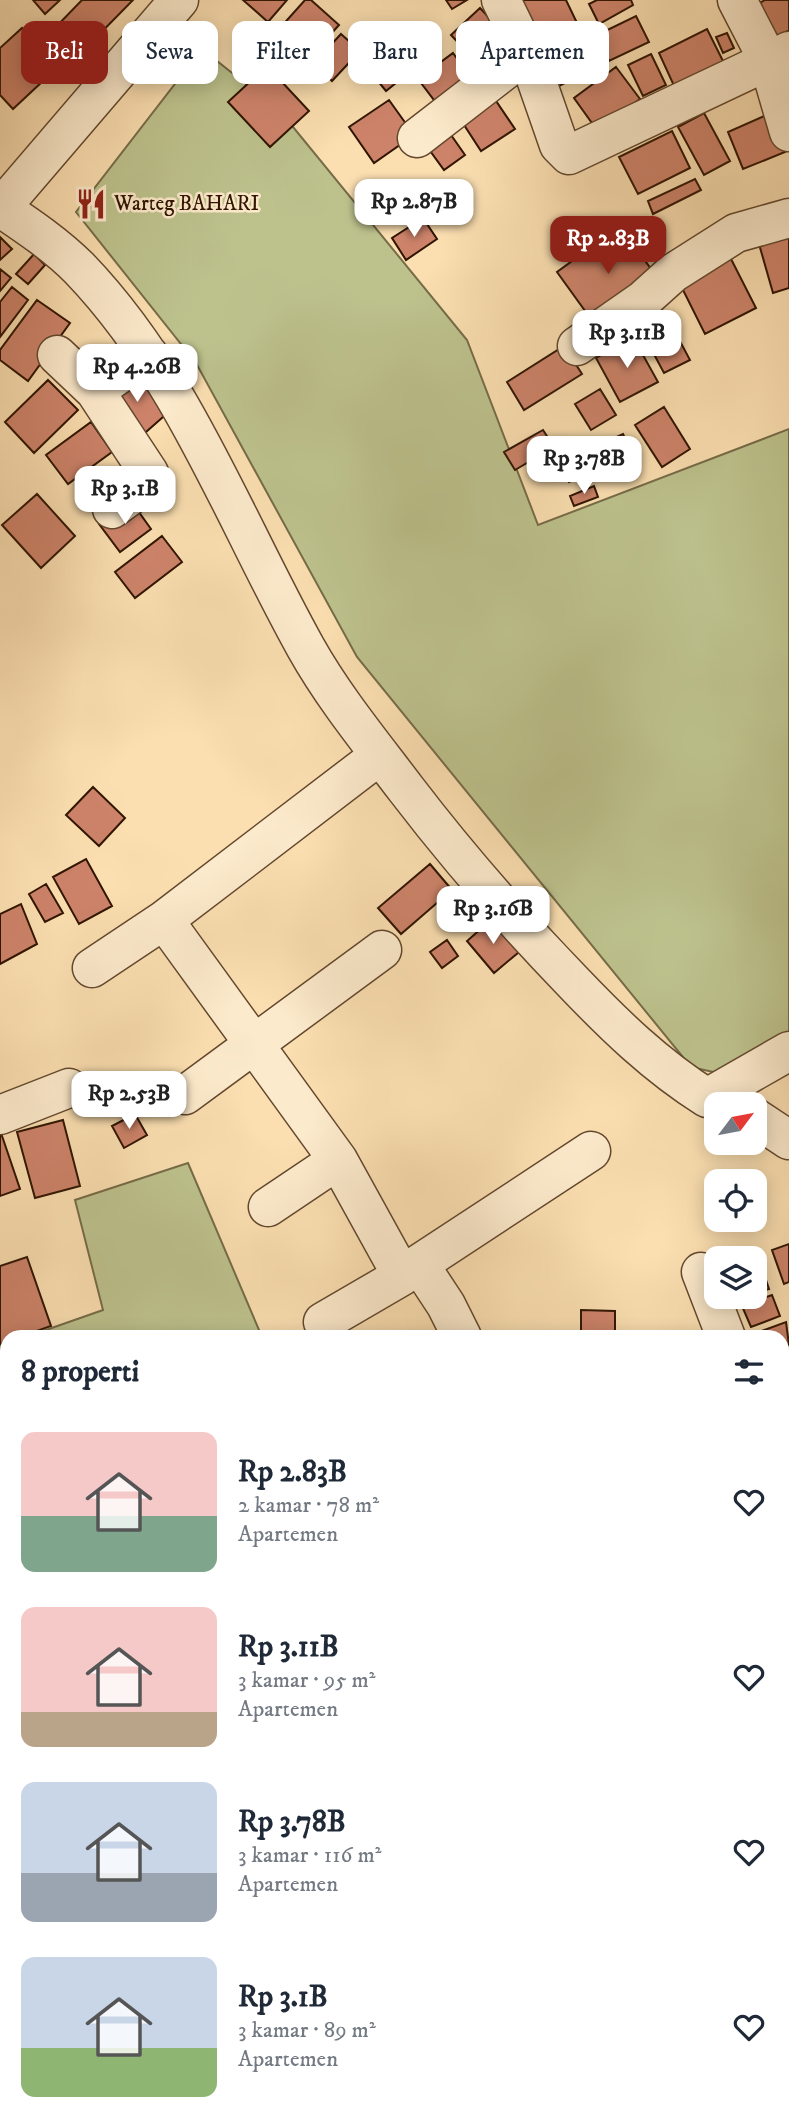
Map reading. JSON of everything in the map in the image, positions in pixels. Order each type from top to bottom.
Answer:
[{"type":"street","points":[[179,0],[1,209],[43,236],[78,267],[165,377],[308,651],[380,755],[443,837],[522,931],[626,1038],[669,1074],[704,1095]]},
{"type":"street","points":[[501,0],[511,21]]},
{"type":"street","points":[[737,0],[778,55],[789,132]]},
{"type":"street","points":[[538,84],[559,145],[569,155],[778,55]]},
{"type":"street","points":[[417,138],[487,84]]},
{"type":"street","points":[[577,346],[643,300],[673,273],[736,233],[789,218]]},
{"type":"street","points":[[95,391],[148,354]]},
{"type":"street","points":[[57,355],[95,391],[149,473],[150,481],[144,487],[112,509]]},
{"type":"street","points":[[92,968],[164,920],[380,755]]},
{"type":"street","points":[[164,920],[338,1160],[411,1270],[446,1305],[458,1330]]},
{"type":"street","points":[[185,1095],[382,950]]},
{"type":"street","points":[[728,1092],[789,1051]]},
{"type":"street","points":[[0,1115],[69,1088]]},
{"type":"street","points":[[767,1126],[789,1140]]},
{"type":"street","points":[[323,1322],[411,1270],[591,1151]]},
{"type":"street","points":[[268,1207],[338,1160]]},
{"type":"street","points":[[701,1272],[723,1330]]},
{"type":"green space","points":[[218,62],[232,73],[232,84],[246,84],[280,111],[467,340],[538,525],[789,429],[789,1045],[740,1078],[691,1067],[357,657],[196,363],[76,212],[175,84],[218,84]]},
{"type":"green space","points":[[188,1163],[259,1330],[46,1330],[103,1310],[75,1200]]},
{"type":"green space","points":[[0,1295],[18,1330],[0,1330]]},
{"type":"building","points":[[33,0],[60,0],[45,14]]},
{"type":"building","points":[[82,0],[133,0],[108,25],[108,21],[62,21]]},
{"type":"building","points":[[243,0],[287,0],[267,21]]},
{"type":"building","points":[[305,0],[311,0],[339,25],[334,31],[334,21],[286,21]]},
{"type":"building","points":[[446,0],[467,0],[452,9]]},
{"type":"building","points":[[509,0],[566,0],[576,21],[519,21]]},
{"type":"building","points":[[597,0],[631,0],[633,5],[604,21],[598,21],[589,4]]},
{"type":"building","points":[[765,0],[789,0],[789,30],[777,37],[758,4]]},
{"type":"building","points":[[480,8],[492,21],[466,21]]},
{"type":"building","points":[[636,16],[649,42],[609,61],[609,29]]},
{"type":"building","points":[[21,29],[21,84],[40,84],[13,109],[0,95],[0,48]]},
{"type":"building","points":[[707,29],[725,65],[675,88],[659,53]]},
{"type":"building","points":[[727,33],[734,48],[723,53],[716,37]]},
{"type":"building","points":[[341,34],[348,40],[348,64],[334,79],[334,42]]},
{"type":"building","points":[[453,53],[456,57],[456,84],[463,84],[437,104],[422,84],[442,84],[442,61]]},
{"type":"building","points":[[651,54],[666,85],[643,96],[628,65]]},
{"type":"building","points":[[616,67],[640,99],[597,130],[574,98],[593,84],[609,84],[609,72]]},
{"type":"building","points":[[248,84],[284,84],[309,111],[270,147],[228,102]]},
{"type":"building","points":[[380,84],[395,84],[386,91]]},
{"type":"building","points":[[488,89],[515,129],[481,151],[455,111]]},
{"type":"building","points":[[389,100],[414,135],[374,163],[349,127]]},
{"type":"building","points":[[704,113],[730,161],[704,175],[678,127]]},
{"type":"building","points":[[769,114],[785,152],[743,169],[728,132]]},
{"type":"building","points":[[442,122],[465,155],[444,170],[420,137]]},
{"type":"building","points":[[672,131],[690,168],[638,194],[619,157]]},
{"type":"building","points":[[695,179],[701,190],[653,214],[648,201]]},
{"type":"building","points":[[423,218],[437,239],[406,260],[392,238]]},
{"type":"building","points":[[620,226],[659,280],[596,326],[557,272]]},
{"type":"building","points":[[789,236],[789,288],[773,293],[759,244]]},
{"type":"building","points":[[0,237],[12,249],[0,260]]},
{"type":"building","points":[[34,254],[45,265],[28,284],[16,274]]},
{"type":"building","points":[[729,255],[756,308],[705,334],[678,280]]},
{"type":"building","points":[[0,269],[11,278],[0,291]]},
{"type":"building","points":[[12,287],[28,300],[0,337],[0,302]]},
{"type":"building","points":[[37,300],[70,323],[28,381],[0,360],[0,350]]},
{"type":"building","points":[[667,317],[690,360],[664,373],[641,330]]},
{"type":"building","points":[[633,337],[658,382],[620,402],[596,358]]},
{"type":"building","points":[[564,346],[582,374],[524,410],[507,382]]},
{"type":"building","points":[[136,369],[171,410],[138,439],[103,397]]},
{"type":"building","points":[[48,380],[78,410],[34,453],[5,422]]},
{"type":"building","points":[[600,389],[616,415],[591,430],[575,404]]},
{"type":"building","points":[[664,407],[690,449],[662,467],[635,425]]},
{"type":"building","points":[[91,422],[112,452],[68,484],[46,455]]},
{"type":"building","points":[[543,430],[554,447],[515,470],[504,452]]},
{"type":"building","points":[[623,434],[632,455],[569,482],[560,462]]},
{"type":"building","points":[[594,486],[598,497],[574,506],[570,496]]},
{"type":"building","points":[[37,494],[75,536],[41,568],[2,525]]},
{"type":"building","points":[[131,501],[151,529],[120,552],[99,524]]},
{"type":"building","points":[[162,536],[182,562],[135,598],[115,572]]},
{"type":"building","points":[[93,787],[125,818],[99,846],[66,815]]},
{"type":"building","points":[[86,859],[112,906],[79,924],[53,877]]},
{"type":"building","points":[[430,864],[452,890],[401,934],[378,908]]},
{"type":"building","points":[[46,884],[63,913],[45,922],[29,894]]},
{"type":"building","points":[[21,904],[37,944],[0,964],[0,914]]},
{"type":"building","points":[[492,919],[519,952],[494,973],[467,941]]},
{"type":"building","points":[[447,940],[458,956],[442,968],[430,952]]},
{"type":"building","points":[[135,1114],[147,1135],[124,1148],[112,1126]]},
{"type":"building","points":[[63,1120],[80,1186],[35,1198],[17,1132]]},
{"type":"building","points":[[0,1130],[20,1189],[0,1196]]},
{"type":"building","points":[[789,1244],[789,1282],[784,1284],[772,1250]]},
{"type":"building","points":[[27,1257],[51,1326],[40,1330],[0,1330],[0,1266]]},
{"type":"building","points":[[772,1295],[780,1316],[751,1327],[743,1309],[767,1309],[767,1297]]},
{"type":"building","points":[[581,1310],[615,1311],[615,1330],[581,1330]]},
{"type":"building","points":[[786,1322],[787,1330],[764,1330]]},
{"type":"place","name":"Warteg BAHARI","points":[[91,204]]}]
